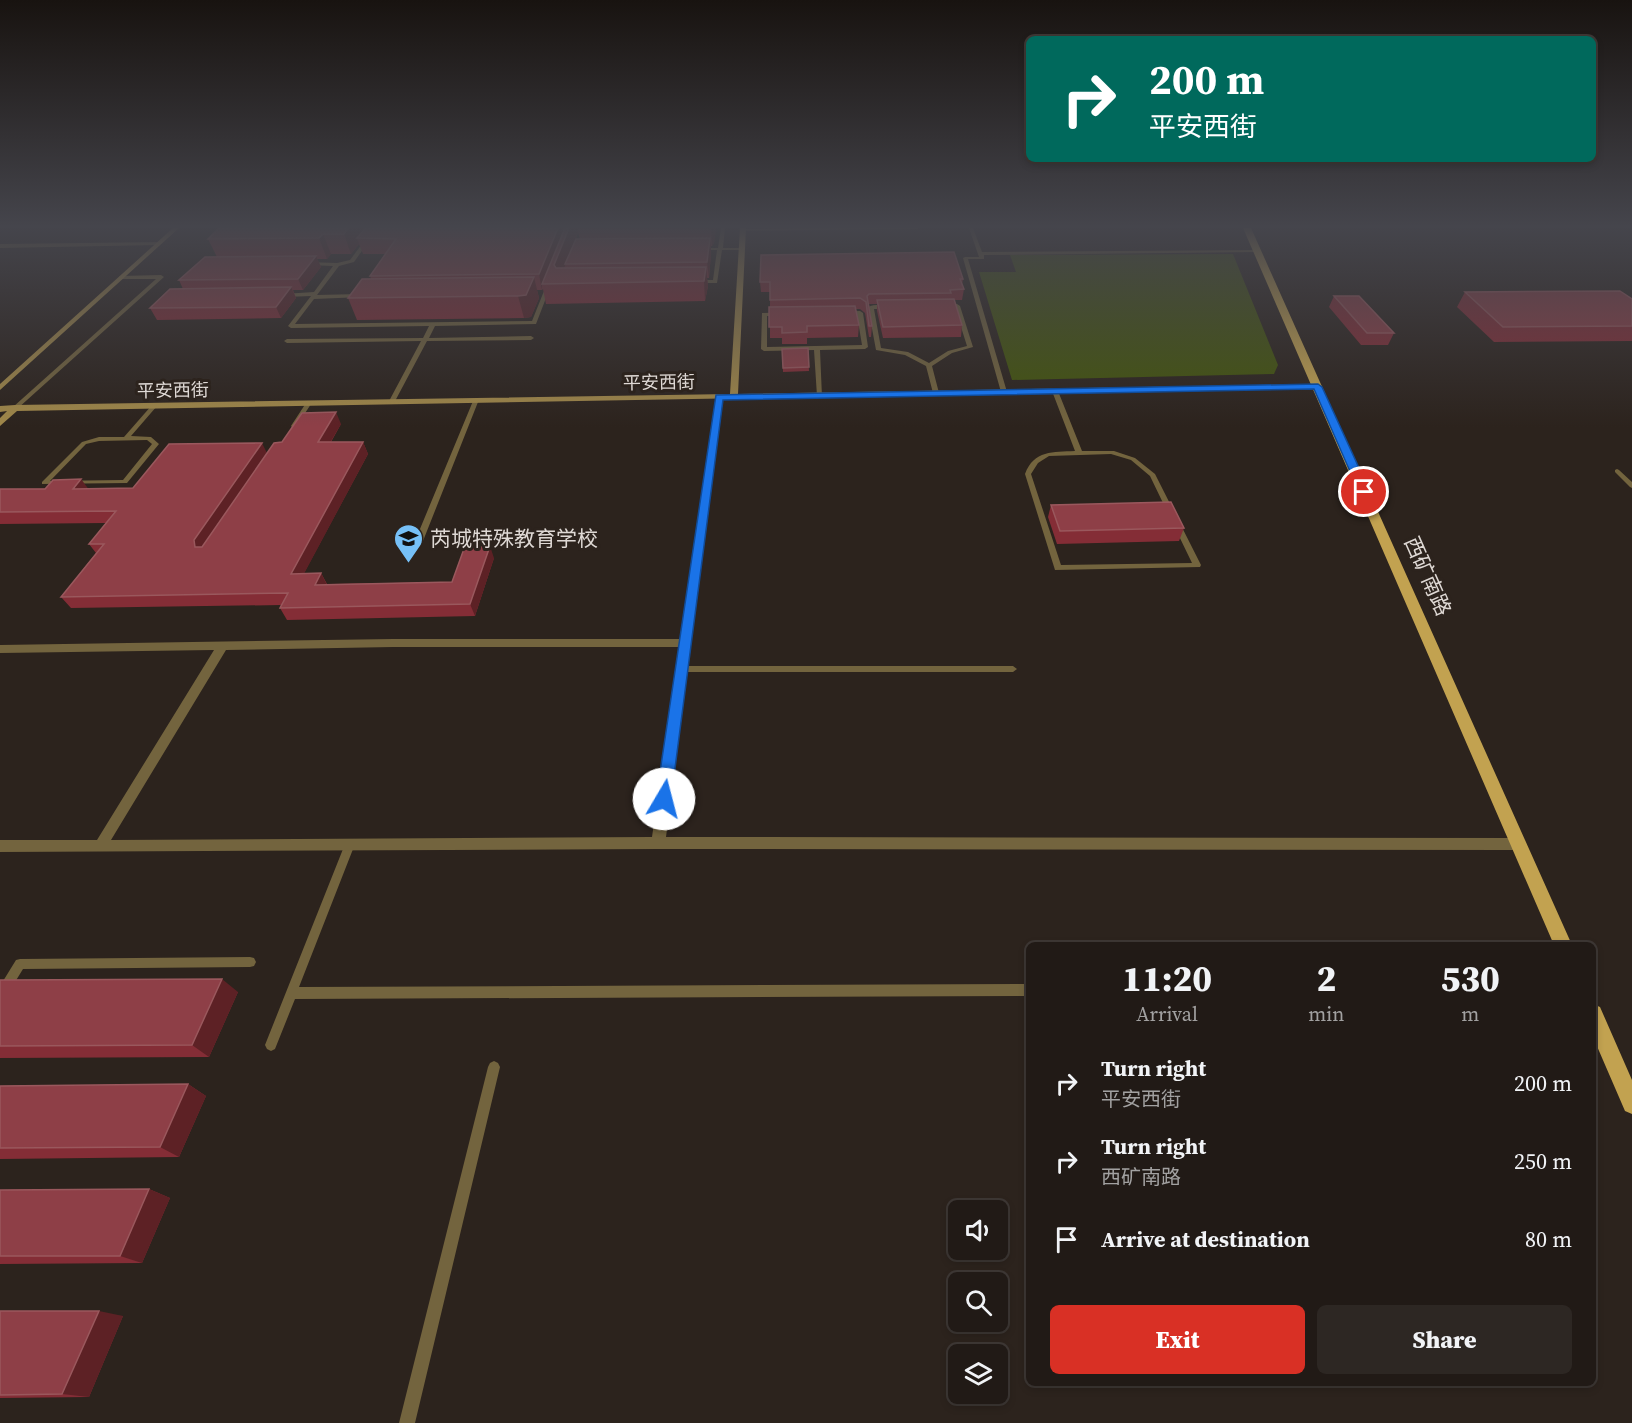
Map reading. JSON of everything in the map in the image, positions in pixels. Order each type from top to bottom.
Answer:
[{"type":"main road","name":"西矿南路","points":[[1276,294],[1562,942]]},
{"type":"main road","points":[[1596,1021],[1632,1104]]},
{"type":"street","points":[[0,388],[103,294]]},
{"type":"street","points":[[734,397],[740,294]]},
{"type":"street","name":"平安西街","points":[[0,409],[1318,387]]},
{"type":"street","points":[[658,843],[719,397]]},
{"type":"street","points":[[0,423],[15,408]]},
{"type":"street","points":[[0,649],[223,645],[686,643]]},
{"type":"street","points":[[100,846],[223,645]]},
{"type":"street","points":[[0,846],[658,843],[1520,844]]},
{"type":"lane","points":[[15,408],[142,294]]},
{"type":"lane","points":[[314,296],[291,326],[534,323],[546,294]]},
{"type":"lane","points":[[976,294],[1004,392]]},
{"type":"lane","points":[[280,295],[371,296]]},
{"type":"lane","points":[[929,364],[950,352],[970,347],[957,306],[936,306]]},
{"type":"lane","points":[[892,307],[871,307],[878,349],[906,352],[929,364],[936,393]]},
{"type":"lane","points":[[860,313],[865,347],[817,348],[764,349],[764,314],[860,313]]},
{"type":"lane","points":[[391,403],[434,324]]},
{"type":"lane","points":[[287,341],[531,338]]},
{"type":"lane","points":[[817,348],[820,396]]},
{"type":"lane","points":[[1055,391],[1079,453]]},
{"type":"lane","points":[[419,541],[474,402]]},
{"type":"lane","points":[[289,432],[308,404]]},
{"type":"lane","points":[[126,438],[149,438],[156,444],[125,482],[44,483],[79,445],[99,439],[126,438],[154,406]]},
{"type":"lane","points":[[1112,452],[1133,459],[1148,469],[1197,565],[1059,568],[1028,474],[1034,463],[1048,454],[1079,453],[1112,452]]},
{"type":"lane","points":[[1617,471],[1632,486]]},
{"type":"lane","points":[[682,669],[1013,669]]},
{"type":"lane","points":[[271,1045],[350,844]]},
{"type":"lane","points":[[0,996],[20,964],[250,962]]},
{"type":"lane","points":[[291,993],[1026,990]]},
{"type":"lane","points":[[407,1423],[494,1068]]},
{"type":"green space","points":[[986,294],[1249,294],[1278,365],[1274,374],[1012,380]]},
{"type":"building","points":[[164,294],[285,294],[276,307],[150,308]]},
{"type":"building","points":[[351,294],[526,294],[518,296],[348,298]]},
{"type":"building","points":[[770,294],[869,294],[872,326],[869,326],[866,302],[860,298],[770,300]]},
{"type":"building","points":[[1468,294],[1625,294],[1632,299],[1632,326],[1503,327]]},
{"type":"building","points":[[1334,296],[1359,296],[1394,333],[1367,333]]},
{"type":"building","points":[[954,299],[962,325],[883,327],[877,300]]},
{"type":"building","points":[[855,306],[859,325],[807,326],[807,332],[782,333],[782,327],[769,327],[769,307]]},
{"type":"building","points":[[808,348],[809,367],[783,368],[782,349]]},
{"type":"building","points":[[336,412],[318,442],[363,442],[291,574],[321,573],[315,585],[452,582],[465,546],[490,546],[470,604],[280,608],[288,593],[61,597],[104,544],[89,544],[116,511],[0,512],[0,489],[45,489],[53,480],[81,479],[73,489],[133,488],[169,444],[262,443],[194,540],[195,547],[202,547],[274,443],[282,442],[302,413]]},
{"type":"building","points":[[1171,502],[1184,528],[1060,531],[1051,505]]},
{"type":"building","points":[[222,979],[192,1045],[0,1046],[0,980]]},
{"type":"building","points":[[188,1084],[160,1147],[0,1148],[0,1086]]},
{"type":"building","points":[[149,1189],[120,1256],[0,1256],[0,1190]]},
{"type":"building","points":[[0,1311],[99,1311],[62,1394],[0,1395]]},
{"type":"place","name":"芮城特殊教育学校","points":[[409,564]]},
{"type":"route","points":[[664,799],[719,397],[1318,387],[1364,492]]}]
